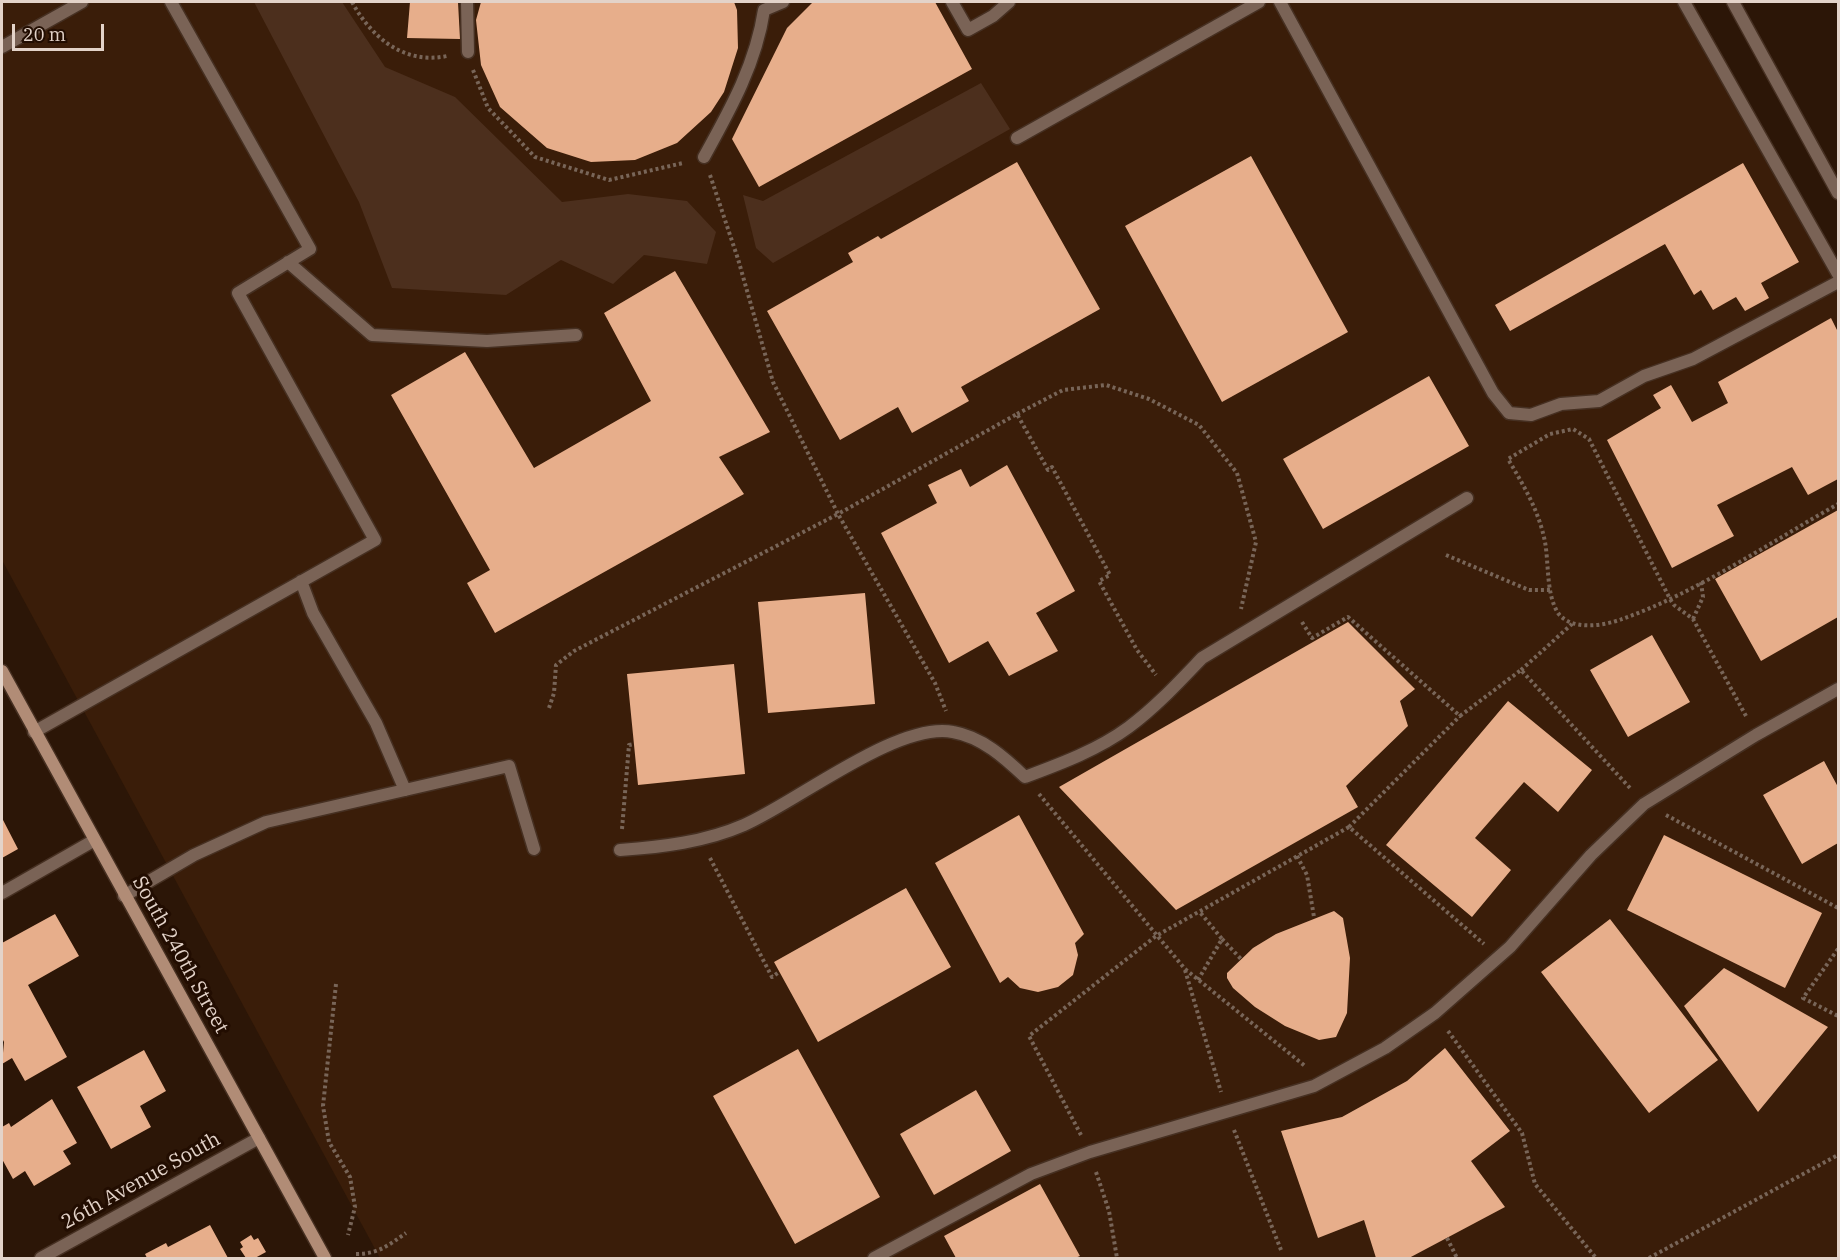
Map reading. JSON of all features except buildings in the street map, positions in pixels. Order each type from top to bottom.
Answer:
[{"type":"main road","name":"South 240th Street","points":[[2,671],[93,841],[325,1258]]},
{"type":"street","points":[[2,47],[82,2]]},
{"type":"street","points":[[34,732],[375,540],[238,293],[310,249],[171,2]]},
{"type":"street","points":[[467,2],[468,52]]},
{"type":"street","points":[[704,157],[733,104],[755,52],[761,6],[783,2]]},
{"type":"street","points":[[952,2],[968,30],[993,16],[1009,2]]},
{"type":"street","points":[[1017,138],[1259,2]]},
{"type":"street","points":[[1280,2],[1493,393],[1509,413],[1531,415],[1561,404],[1599,401],[1644,376],[1693,359],[1839,282]]},
{"type":"street","points":[[1684,2],[1839,274]]},
{"type":"street","points":[[1733,2],[1839,193]]},
{"type":"street","points":[[288,262],[372,335],[487,341],[576,334]]},
{"type":"street","points":[[620,850],[676,846],[744,825],[888,744],[933,732],[953,732],[973,739],[1000,754],[1025,777],[1104,743],[1128,728],[1169,693],[1202,658],[1467,498]]},
{"type":"street","points":[[301,581],[313,613],[376,723],[405,790]]},
{"type":"street","points":[[874,1258],[1031,1174],[1090,1152],[1314,1086],[1385,1048],[1435,1013],[1499,957],[1591,855],[1644,804],[1756,735],[1839,689]]},
{"type":"street","points":[[124,896],[194,855],[266,822],[509,766],[534,849]]},
{"type":"street","points":[[2,893],[93,841]]},
{"type":"street","name":"26th Avenue South","points":[[41,1258],[259,1138]]},
{"type":"path","points":[[352,2],[377,39],[404,52],[432,59],[468,52],[488,108],[535,157],[609,180],[704,157],[738,259],[772,382],[838,514],[935,683],[953,732]]},
{"type":"path","points":[[549,708],[555,693],[556,665],[574,651],[838,514],[1064,390],[1106,385],[1149,399],[1199,425],[1237,473],[1256,542],[1242,608],[1236,617]]},
{"type":"path","points":[[1017,414],[1048,470],[1052,467],[1110,575],[1099,581],[1131,640],[1169,693]]},
{"type":"path","points":[[1756,735],[1693,619],[1674,605],[1670,599],[1589,439],[1573,429],[1550,434],[1509,459],[1537,511],[1545,541],[1551,590],[1559,614],[1572,624],[1581,626],[1620,620],[1670,599],[1839,504]]},
{"type":"path","points":[[1446,555],[1529,590],[1551,590]]},
{"type":"path","points":[[1693,619],[1703,597],[1701,582]]},
{"type":"path","points":[[1291,604],[1312,638],[1348,617],[1460,716]]},
{"type":"path","points":[[1117,1258],[1109,1211],[1090,1152],[1029,1036],[1156,936],[1349,827],[1460,716],[1521,670],[1572,624]]},
{"type":"path","points":[[1521,670],[1644,804],[1839,908]]},
{"type":"path","points":[[620,850],[629,745],[634,744]]},
{"type":"path","points":[[1025,777],[1185,969],[1323,1081]]},
{"type":"path","points":[[1349,827],[1499,957]]},
{"type":"path","points":[[704,838],[713,868],[772,977],[779,972]]},
{"type":"path","points":[[1297,856],[1307,875],[1314,917]]},
{"type":"path","points":[[1199,911],[1241,958]]},
{"type":"path","points":[[1198,980],[1222,939]]},
{"type":"path","points":[[1839,949],[1803,998],[1839,1016]]},
{"type":"path","points":[[1185,969],[1226,1111],[1281,1250]]},
{"type":"path","points":[[336,984],[322,1107],[329,1143],[350,1178],[355,1207],[348,1235]]},
{"type":"path","points":[[1435,1013],[1522,1133],[1535,1184],[1596,1258]]},
{"type":"path","points":[[1649,1258],[1839,1155]]},
{"type":"path","points":[[356,1254],[371,1254],[383,1250],[406,1233]]},
{"type":"path","points":[[1447,1238],[1457,1258]]},
{"type":"shaded area","points":[[2,2],[1693,2],[1838,262],[1838,1258],[380,1258],[2,560]]},
{"type":"shaded area","points":[[254,2],[342,2],[385,67],[455,97],[562,202],[628,194],[687,201],[716,232],[707,264],[644,255],[613,284],[561,260],[506,295],[392,288],[359,202]]},
{"type":"shaded area","points":[[981,83],[1010,129],[773,263],[756,248],[743,195],[763,201]]}]
